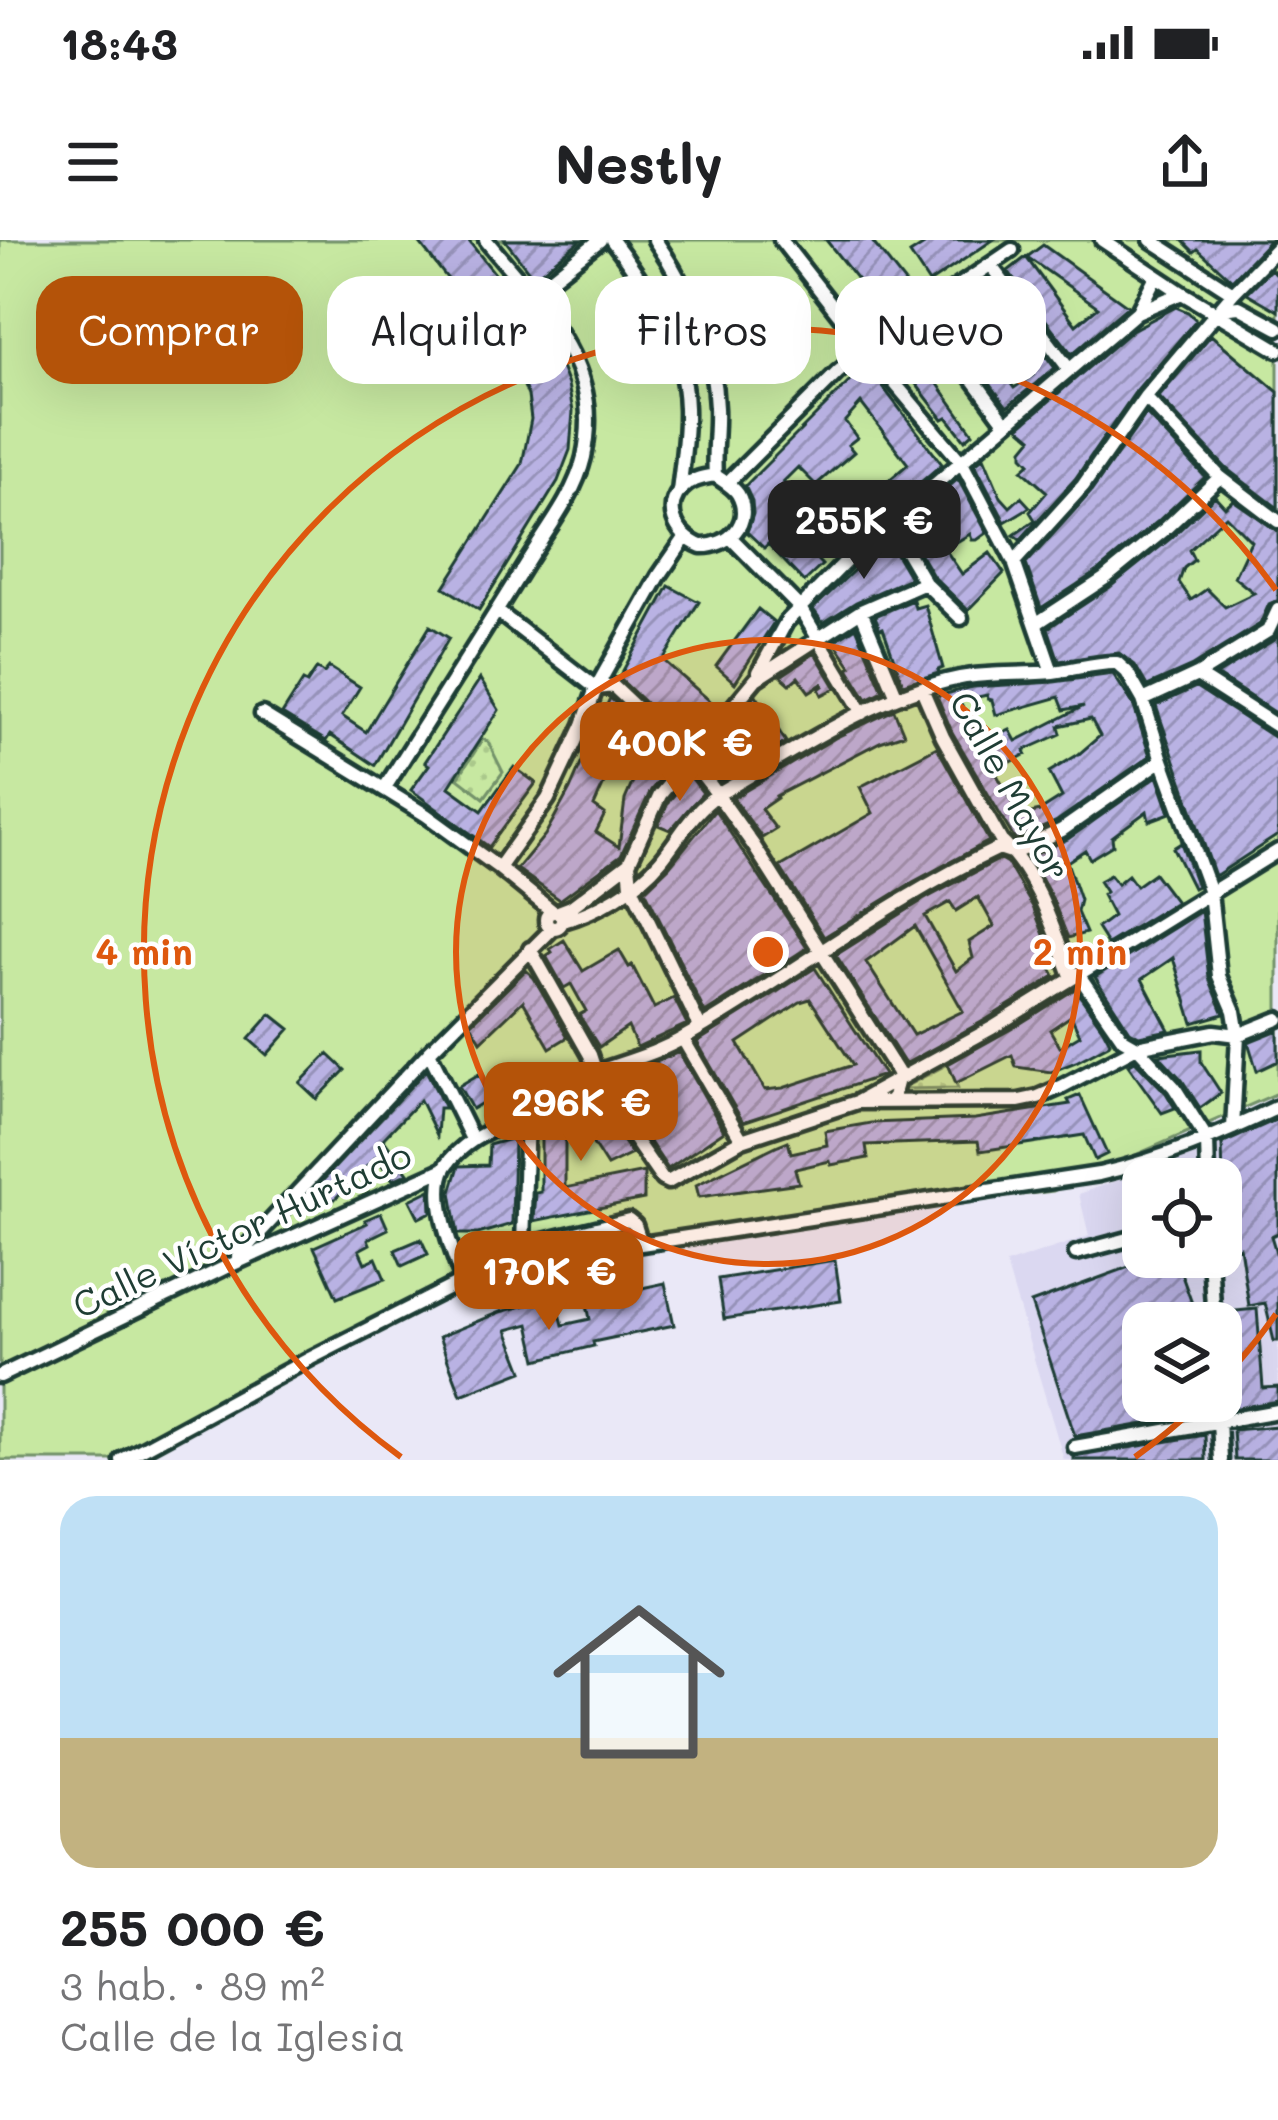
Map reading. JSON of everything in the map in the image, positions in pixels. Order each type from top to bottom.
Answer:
[{"type":"street","points":[[486,240],[515,276]]},
{"type":"street","points":[[554,276],[600,240]]},
{"type":"street","points":[[611,240],[646,285],[676,347],[686,410],[673,518],[685,538],[709,547],[731,538],[740,525],[742,509],[738,494],[721,479],[706,337],[674,268],[655,240]]},
{"type":"street","points":[[781,240],[835,309]]},
{"type":"street","points":[[1102,240],[1278,350]]},
{"type":"street","points":[[1153,240],[1233,293]]},
{"type":"street","points":[[1014,562],[1083,486],[1145,397],[1278,247]]},
{"type":"street","points":[[975,276],[1012,250]]},
{"type":"street","points":[[991,266],[1069,369]]},
{"type":"street","points":[[1137,312],[1156,276]]},
{"type":"street","points":[[222,1268],[246,1250],[556,918],[628,863],[660,795],[756,679],[786,622],[850,557],[1137,312],[1182,293]]},
{"type":"street","points":[[1218,311],[1239,307],[1278,328]]},
{"type":"street","points":[[384,788],[570,491],[583,460],[589,420],[571,352]]},
{"type":"street","points":[[679,492],[693,480],[721,479],[835,375]]},
{"type":"street","points":[[895,384],[962,464],[1014,562],[1052,672]]},
{"type":"street","points":[[977,384],[1005,422]]},
{"type":"street","points":[[1145,397],[1220,477],[1278,521]]},
{"type":"street","points":[[1037,623],[1105,579],[1220,477]]},
{"type":"street","points":[[890,523],[925,583],[961,618]]},
{"type":"street","points":[[499,868],[548,800],[596,688],[658,576],[685,538]]},
{"type":"street","points":[[731,538],[800,608],[863,713]]},
{"type":"street","points":[[756,679],[861,611],[925,583]]},
{"type":"street","points":[[1143,700],[1198,675],[1268,631],[1278,610]]},
{"type":"street","points":[[861,611],[898,697]]},
{"type":"street","points":[[498,612],[596,688],[613,686],[691,759],[754,846],[899,1076],[892,1101]]},
{"type":"street","points":[[556,918],[588,913],[631,885],[660,861],[698,808],[717,795],[898,697],[983,674],[1052,672],[1118,663],[1143,700],[1210,892],[1219,976],[1238,1035],[1233,1128]]},
{"type":"street","points":[[1198,675],[1278,727]]},
{"type":"street","name":"Calle Mayor","points":[[922,689],[989,820],[1014,853],[1046,911],[1070,973],[1078,974],[1123,1039],[1137,1047],[1174,1087],[1208,1139]]},
{"type":"street","points":[[262,714],[384,788],[499,868],[556,918]]},
{"type":"street","points":[[463,1281],[441,1200],[444,1169],[472,1139],[596,1072],[683,1039],[952,870],[999,848],[1014,853],[1062,830],[1162,760]]},
{"type":"street","points":[[530,949],[590,1055],[603,1094],[668,1182],[742,1140],[856,1102],[992,1028],[1278,851]]},
{"type":"street","points":[[628,863],[631,885],[700,1027]]},
{"type":"street","points":[[856,1102],[1038,1097],[1137,1047],[1214,1032],[1238,1035],[1278,1019]]},
{"type":"street","points":[[683,1039],[742,1140]]},
{"type":"street","points":[[429,1052],[472,1139]]},
{"type":"street","points":[[122,1460],[463,1281],[550,1258],[1099,1174],[1139,1165],[1278,1107]]},
{"type":"street","points":[[523,1246],[527,1113]]},
{"type":"street","points":[[1208,1139],[1208,1158]]},
{"type":"street","name":"Calle Víctor Hurtado","points":[[0,1376],[222,1268],[444,1169]]},
{"type":"street","points":[[273,1219],[290,1239]]},
{"type":"street","points":[[456,1261],[629,1220],[641,1244]]},
{"type":"street","points":[[1076,1253],[1122,1241]]},
{"type":"street","points":[[1242,1418],[1278,1412]]},
{"type":"street","points":[[1075,1447],[1219,1422],[1221,1460]]},
{"type":"shaded area","points":[[1278,1119],[1278,1460],[1064,1460],[1006,1264],[1089,1236],[1079,1194],[1122,1179],[1122,1278],[1242,1278],[1242,1158],[1181,1158]]},
{"type":"green space","points":[[0,240],[1278,240],[1278,1093],[1053,1191],[786,1224],[493,1270],[128,1460],[0,1460]]},
{"type":"green space","points":[[483,739],[503,772],[484,798],[458,778]]},
{"type":"green space","points":[[948,1064],[958,1088],[901,1089]]},
{"type":"building","points":[[417,240],[468,240],[497,276],[445,276]]},
{"type":"building","points":[[505,240],[581,240],[538,274],[530,273]]},
{"type":"building","points":[[826,240],[871,240],[900,276],[854,276]]},
{"type":"building","points":[[932,240],[993,240],[939,276],[924,276],[910,254]]},
{"type":"building","points":[[1182,240],[1270,240],[1232,280]]},
{"type":"building","points":[[1043,245],[1128,306],[1072,354],[1046,320],[1046,284],[1076,325],[1098,307],[1027,257]]},
{"type":"building","points":[[1026,257],[1040,276],[1012,276],[1008,271]]},
{"type":"building","points":[[1271,269],[1278,275],[1278,311],[1247,293]]},
{"type":"building","points":[[1176,307],[1196,320],[1136,391],[1075,479],[1020,540],[1014,535],[1035,520],[1030,512],[1047,492],[1022,470],[1030,463],[1023,449],[1032,438],[1019,427],[1132,330]]},
{"type":"building","points":[[1211,335],[1278,392],[1278,508],[1227,469],[1159,397]]},
{"type":"building","points":[[523,384],[568,384],[573,411],[570,450],[558,481],[479,610],[444,587],[522,464],[531,419]]},
{"type":"building","points":[[847,384],[881,384],[942,464],[878,519],[866,500],[908,464],[861,403],[845,421],[857,438],[848,445],[854,452],[816,485],[798,467],[783,482],[807,504],[785,527],[822,565],[804,582],[768,544],[764,548],[747,532],[753,514],[745,486]]},
{"type":"building","points":[[916,384],[938,384],[973,433],[965,440],[947,417],[943,419]]},
{"type":"building","points":[[990,384],[1014,388],[1035,384],[1007,407]]},
{"type":"building","points":[[1146,414],[1205,477],[1098,571],[1041,608],[1026,564],[1091,492]]},
{"type":"building","points":[[984,457],[1010,507],[1021,497],[1030,507],[1005,522],[975,464]]},
{"type":"building","points":[[958,479],[987,533],[977,540],[970,534],[945,549],[962,574],[990,553],[1004,573],[968,610],[933,576],[903,525]]},
{"type":"building","points":[[1215,496],[1225,507],[1233,500],[1278,531],[1278,600],[1269,604],[1260,624],[1192,666],[1147,686],[1135,665],[1119,653],[1059,661],[1048,628],[1171,538]],"holes":[[[1226,516],[1251,541],[1234,577],[1254,593],[1225,607],[1207,589],[1191,600],[1179,582],[1184,568],[1194,560],[1189,550]]]},
{"type":"building","points":[[887,539],[910,578],[823,623],[813,609]]},
{"type":"building","points":[[669,586],[699,602],[663,660],[718,708],[689,744],[619,678]]},
{"type":"building","points":[[913,600],[915,608],[925,605],[943,668],[903,684],[875,616]]},
{"type":"building","points":[[758,609],[774,622],[735,683],[716,666]]},
{"type":"building","points":[[430,626],[449,638],[375,765],[330,735],[326,741],[282,714],[303,681],[307,683],[317,668],[324,673],[329,667],[360,687],[342,716],[366,732]]},
{"type":"building","points":[[856,627],[883,691],[867,699],[834,641]]},
{"type":"building","points":[[1278,634],[1278,715],[1217,675]]},
{"type":"building","points":[[815,653],[836,688],[822,695],[822,684],[809,692],[798,677],[790,684],[781,676]]},
{"type":"building","points":[[1113,674],[1133,704],[1150,756],[1057,821],[1015,840],[952,732],[937,696],[973,687]],"holes":[[[987,695],[996,715],[1059,697],[1064,710],[1084,706],[1016,741],[1010,730],[982,743],[959,701]],[[1091,719],[1100,736],[1049,772],[1062,797],[1040,811],[1019,816],[995,771],[1026,754],[1025,750],[1061,734],[1059,726]]]},
{"type":"building","points":[[480,679],[499,710],[449,787],[482,811],[514,767],[536,783],[489,847],[411,790]]},
{"type":"building","points":[[1196,687],[1278,740],[1278,835],[1215,876],[1156,706]]},
{"type":"building","points":[[756,695],[786,742],[720,781],[703,759]]},
{"type":"building","points":[[610,698],[676,760],[651,790],[621,855],[560,900],[517,869],[545,835]],"holes":[[[624,738],[644,756],[625,800],[619,847],[596,832],[605,814],[594,806]]]},
{"type":"building","points":[[894,710],[904,734],[776,796],[761,809],[776,829],[762,838],[733,798],[835,738]]},
{"type":"building","points":[[937,747],[989,841],[824,937],[780,867],[873,813],[860,787]]},
{"type":"building","points":[[690,776],[703,793],[670,830],[658,825],[669,801]]},
{"type":"building","points":[[1157,776],[1170,813],[1149,821],[1147,811],[1112,837],[1113,845],[1090,859],[1085,850],[1067,862],[1086,933],[1068,938],[1029,857],[1068,839]]},
{"type":"building","points":[[715,810],[807,948],[705,1013],[645,890]]},
{"type":"building","points":[[1181,843],[1197,886],[1193,888],[1173,848]]},
{"type":"building","points":[[1000,859],[1007,863],[1033,907],[1055,976],[905,1064],[836,955]],"holes":[[[978,897],[994,926],[969,942],[973,958],[956,971],[925,916],[950,902],[956,911]],[[915,926],[963,1011],[913,1035],[866,962]]]},
{"type":"building","points":[[1154,873],[1176,902],[1107,944],[1097,928],[1113,916],[1099,881],[1110,875],[1117,884],[1128,875],[1136,886]]},
{"type":"building","points":[[1201,911],[1209,978],[1224,1014],[1193,1023],[1173,958],[1142,979],[1169,1030],[1139,1036],[1130,1031],[1095,977]]},
{"type":"building","points":[[564,940],[583,971],[619,950],[654,1008],[674,998],[687,1024],[637,1047],[628,1027],[599,1047],[579,1015],[586,1011],[571,984],[564,988],[546,956]]},
{"type":"building","points":[[815,968],[884,1075],[743,1122],[697,1042]],"holes":[[[810,999],[853,1065],[765,1090],[738,1043]]]},
{"type":"building","points":[[526,970],[568,1037],[550,1048],[523,1001],[481,1041],[471,1024]]},
{"type":"building","points":[[1075,989],[1110,1042],[1051,1072],[1016,1067],[1012,1055],[956,1083],[948,1064]],"holes":[[[1071,1016],[1080,1035],[1060,1047],[1050,1030]]]},
{"type":"building","points":[[271,1014],[290,1029],[267,1055],[249,1039]]},
{"type":"building","points":[[1278,1030],[1278,1061],[1257,1071],[1248,1042]]},
{"type":"building","points":[[1201,1050],[1201,1062],[1221,1093],[1200,1108],[1159,1055]]},
{"type":"building","points":[[679,1052],[724,1131],[668,1169],[610,1082]]},
{"type":"building","points":[[328,1054],[345,1070],[317,1099],[300,1083]]},
{"type":"building","points":[[1135,1061],[1175,1108],[1162,1113],[1128,1065]]},
{"type":"building","points":[[426,1070],[445,1108],[439,1108],[437,1135],[420,1100],[383,1139],[408,1173],[393,1180],[376,1157],[331,1203],[323,1200],[313,1191]]},
{"type":"building","points":[[479,1074],[492,1097],[472,1109],[459,1086]]},
{"type":"building","points":[[1080,1095],[1107,1154],[1095,1160],[1084,1135],[980,1151],[978,1141],[866,1145],[868,1158],[795,1169],[799,1183],[699,1197],[696,1185],[778,1145],[788,1141],[791,1153],[827,1145],[825,1131],[871,1123],[975,1119],[1070,1104],[1068,1100]]},
{"type":"building","points":[[575,1101],[590,1105],[605,1118],[632,1154],[607,1166],[584,1130],[565,1138],[565,1188],[644,1172],[644,1199],[534,1221],[536,1193],[541,1192],[541,1117]]},
{"type":"building","points":[[1278,1119],[1278,1233],[1271,1236],[1278,1259],[1278,1341],[1274,1341],[1265,1303],[1249,1306],[1242,1260],[1242,1158],[1222,1158],[1222,1144]]},
{"type":"building","points":[[514,1138],[512,1224],[478,1234],[458,1234],[451,1192],[459,1166],[488,1165],[489,1145]]},
{"type":"building","points":[[430,1190],[431,1212],[419,1218],[410,1200]]},
{"type":"building","points":[[381,1213],[388,1229],[368,1239],[370,1244],[359,1250],[365,1263],[376,1258],[385,1279],[337,1298],[314,1247]]},
{"type":"building","points":[[421,1239],[428,1254],[402,1266],[395,1250]]},
{"type":"building","points":[[835,1260],[841,1301],[724,1319],[718,1279]]},
{"type":"building","points":[[1122,1270],[1122,1278],[1183,1278],[1191,1302],[1122,1302],[1122,1422],[1156,1422],[1075,1436],[1031,1303]]},
{"type":"building","points":[[665,1283],[674,1325],[537,1360],[529,1324],[507,1330],[523,1371],[461,1395],[439,1337],[500,1312],[556,1297],[563,1325],[590,1319],[586,1300]]},
{"type":"building","points":[[1257,1309],[1263,1388],[1278,1387],[1278,1401],[1242,1407],[1242,1310]]},
{"type":"building","points":[[1278,1426],[1278,1460],[1235,1460],[1233,1430]]},
{"type":"building","points":[[1205,1435],[1206,1460],[1074,1460],[1074,1457]]}]
